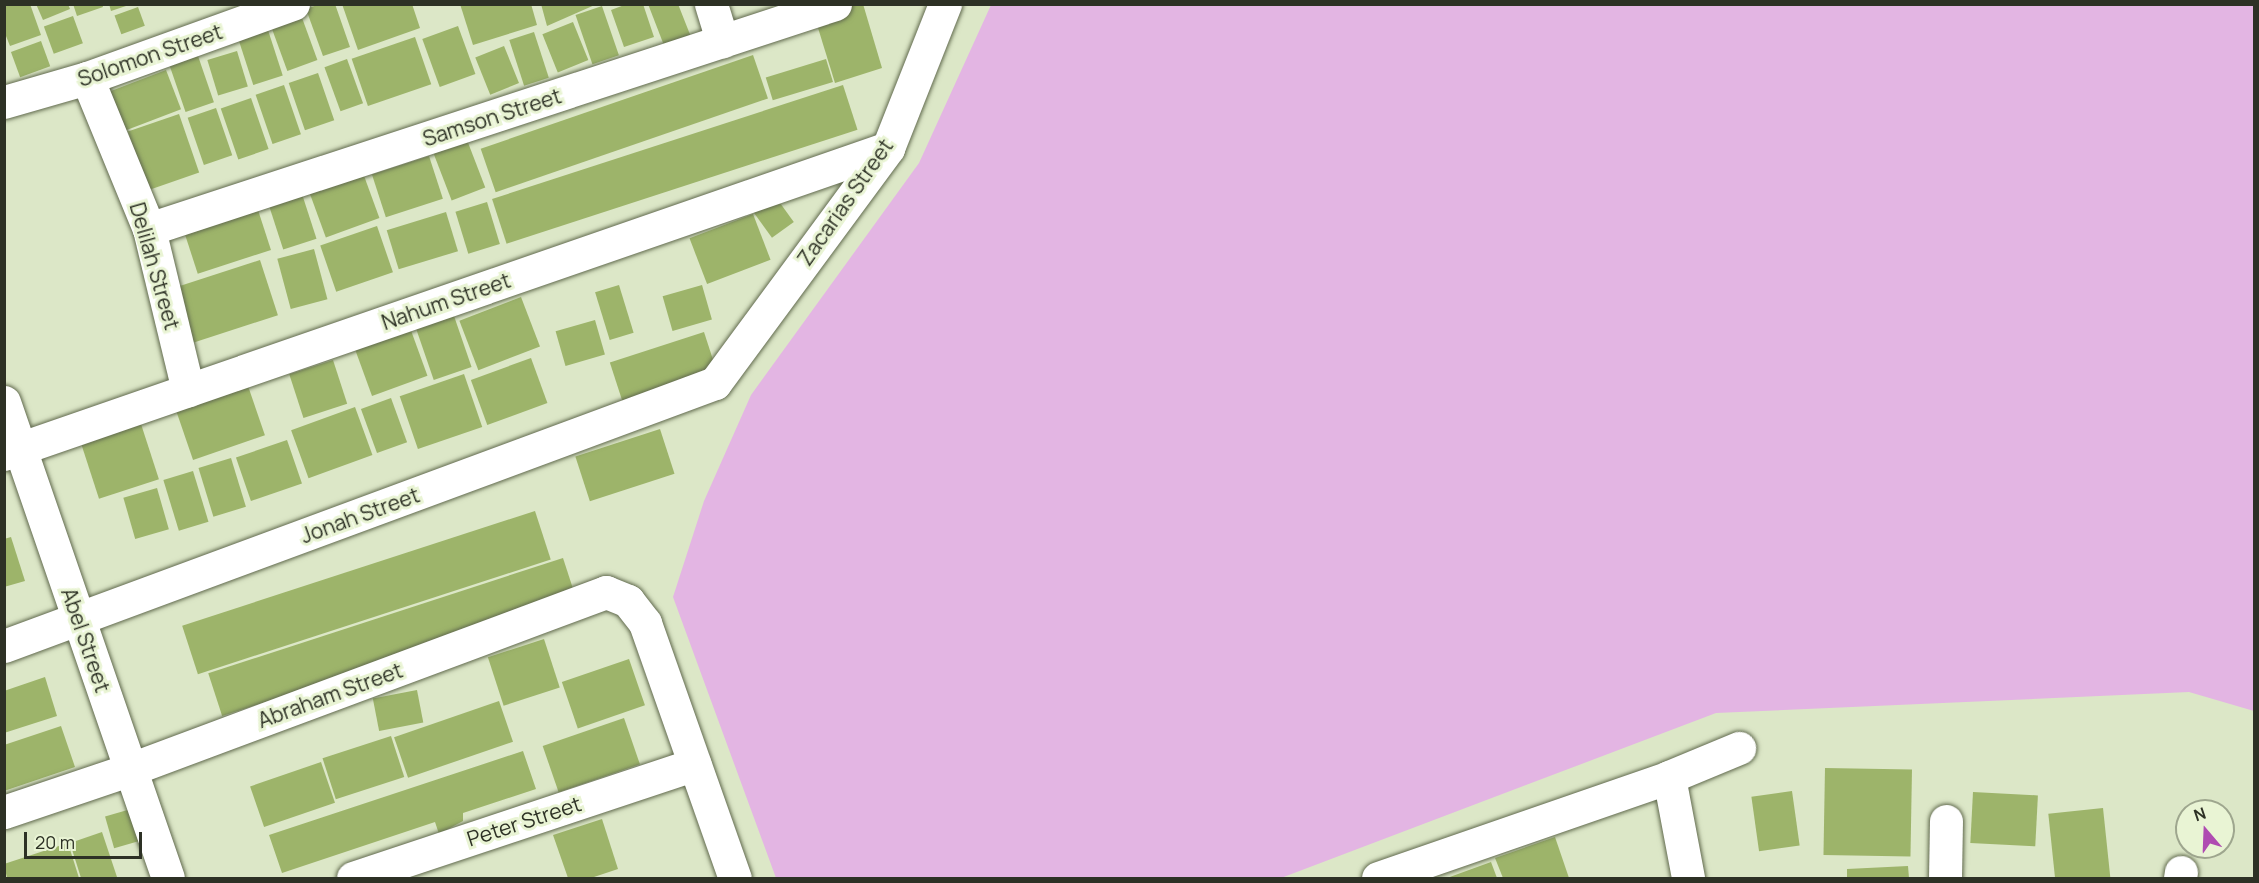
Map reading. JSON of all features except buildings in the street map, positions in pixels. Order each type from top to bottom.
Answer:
[{"type":"street","name":"Solomon Street","points":[[4,102],[87,78],[293,4]]},
{"type":"street","points":[[711,4],[722,41]]},
{"type":"street","name":"Samson Street","points":[[148,229],[835,4]]},
{"type":"street","name":"Zacarias Street","points":[[715,383],[888,148],[945,4]]},
{"type":"street","name":"Delilah Street","points":[[87,78],[148,229],[188,390]]},
{"type":"street","name":"Nahum Street","points":[[12,451],[888,148]]},
{"type":"street","name":"Jonah Street","points":[[4,646],[715,383]]},
{"type":"street","name":"Abel Street","points":[[4,402],[12,451],[79,620],[168,879]]},
{"type":"street","name":"Abraham Street","points":[[4,812],[131,770],[606,592],[628,601],[645,623],[695,764]]},
{"type":"street","points":[[1378,879],[1669,777],[1739,748]]},
{"type":"street","points":[[695,764],[735,879]]},
{"type":"street","name":"Peter Street","points":[[353,879],[695,764]]},
{"type":"street","points":[[1669,777],[1688,879]]},
{"type":"street","points":[[1945,879],[1946,821]]},
{"type":"shaded area","points":[[991,5],[2254,5],[2254,711],[2189,692],[1716,713],[1281,878],[776,878],[673,597],[704,501],[751,395],[919,163]]}]
